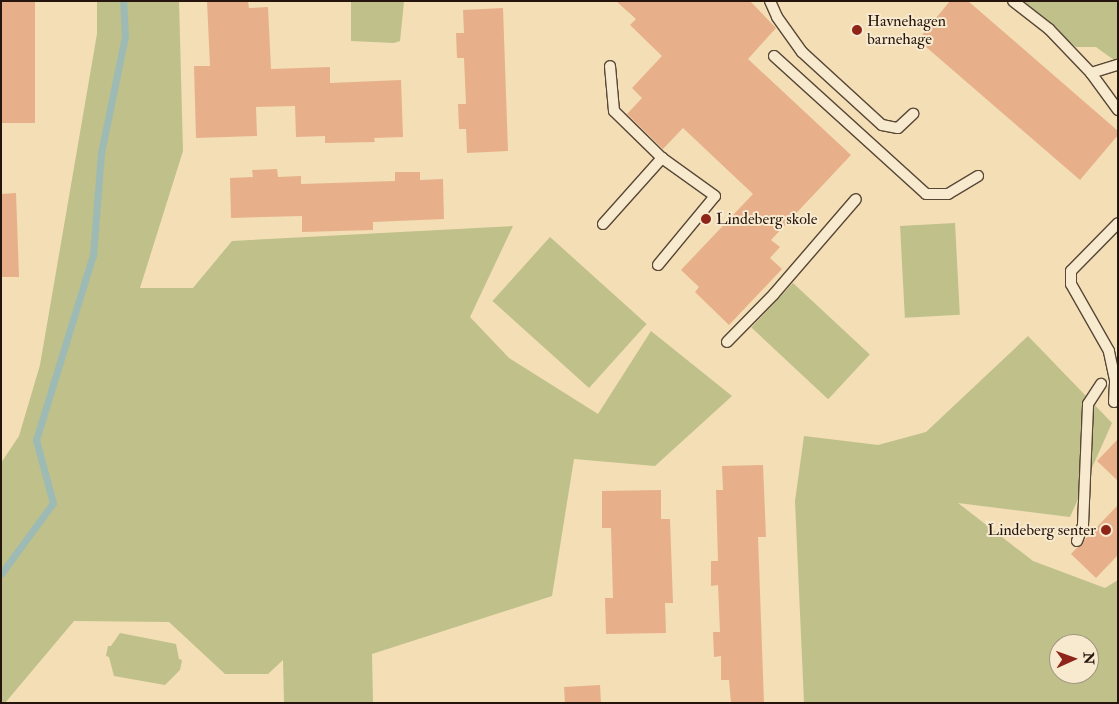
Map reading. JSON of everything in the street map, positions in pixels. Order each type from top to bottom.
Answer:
[{"type":"lane","points":[[770,1],[777,17],[802,52],[882,125],[898,128],[913,114]]},
{"type":"lane","points":[[1013,1],[1049,29],[1091,73],[1118,110]]},
{"type":"lane","points":[[774,56],[926,194],[948,194],[978,176]]},
{"type":"lane","points":[[1091,73],[1118,65]]},
{"type":"lane","points":[[610,66],[614,110],[662,158],[715,196],[658,265]]},
{"type":"lane","points":[[603,224],[662,158]]},
{"type":"lane","points":[[727,342],[774,294],[856,199]]},
{"type":"lane","points":[[1114,402],[1115,380],[1108,350],[1071,284],[1070,270],[1118,223]]},
{"type":"lane","points":[[1077,541],[1084,525],[1088,404],[1101,384]]},
{"type":"green space","points":[[97,1],[179,1],[183,151],[140,288],[193,288],[232,241],[513,226],[470,317],[509,358],[598,414],[651,331],[732,396],[655,466],[574,459],[552,596],[372,654],[373,703],[284,703],[283,660],[268,674],[225,674],[169,622],[74,621],[5,703],[1,703],[1,463],[19,436],[40,365],[97,34]]},
{"type":"green space","points":[[351,1],[404,1],[400,41],[394,43],[351,41]]},
{"type":"green space","points":[[1024,1],[1118,1],[1118,58],[1114,60],[1096,47],[1076,47]]},
{"type":"green space","points":[[955,223],[960,315],[905,318],[900,226]]},
{"type":"green space","points":[[550,237],[647,324],[589,388],[492,301]]},
{"type":"green space","points":[[793,283],[870,355],[828,399],[751,328]]},
{"type":"green space","points":[[1028,336],[1112,423],[1070,517],[958,503],[1033,561],[1105,588],[1118,580],[1118,703],[804,703],[795,501],[804,436],[878,445],[926,432]]},
{"type":"green space","points":[[120,633],[176,644],[179,659],[182,660],[180,670],[165,685],[114,676],[109,657],[106,656],[108,646],[111,646]]},
{"type":"building","points":[[1,1],[35,1],[35,123],[1,123]]},
{"type":"building","points":[[207,1],[248,1],[249,8],[268,7],[271,69],[330,67],[330,83],[401,80],[403,137],[374,138],[375,142],[325,143],[325,136],[296,137],[295,106],[256,107],[257,136],[196,138],[194,66],[210,66]]},
{"type":"building","points":[[616,1],[750,1],[776,28],[748,59],[851,155],[771,240],[780,247],[770,258],[782,269],[729,325],[695,292],[699,287],[681,270],[753,194],[683,128],[663,149],[627,114],[642,98],[632,88],[662,56],[630,25],[636,19]]},
{"type":"building","points":[[950,1],[968,1],[1118,131],[1118,135],[1080,180],[918,40]]},
{"type":"building","points":[[503,8],[508,151],[467,153],[466,129],[459,129],[458,104],[466,104],[464,58],[457,58],[456,33],[464,33],[463,10]]},
{"type":"building","points":[[277,169],[278,177],[301,176],[301,184],[395,181],[395,172],[420,172],[420,180],[443,179],[444,219],[373,222],[373,230],[302,232],[302,216],[231,218],[230,178],[253,177],[252,170]]},
{"type":"building","points":[[16,193],[19,277],[1,277],[1,194]]},
{"type":"building","name":"Lindeberg senter","points":[[1118,439],[1118,481],[1097,461]]},
{"type":"building","points":[[763,465],[766,537],[758,537],[764,703],[731,703],[729,680],[721,680],[721,656],[714,657],[713,632],[720,632],[718,585],[711,586],[711,561],[718,561],[716,490],[723,490],[722,466]]},
{"type":"building","points":[[661,490],[661,519],[670,519],[673,603],[665,603],[666,633],[606,634],[605,598],[613,598],[611,528],[602,528],[602,491]]},
{"type":"building","name":"Lindeberg senter","points":[[1118,505],[1118,555],[1096,578],[1071,554]]},
{"type":"building","points":[[600,685],[601,703],[565,703],[564,687]]},
{"type":"waterway","points":[[1,574],[53,503],[36,440],[93,255],[101,153],[125,36],[123,1]]},
{"type":"place","name":"Havnehagen barnehage","points":[[857,30]]},
{"type":"place","name":"Lindeberg skole","points":[[706,219]]},
{"type":"place","name":"Lindeberg senter","points":[[1106,530]]}]
